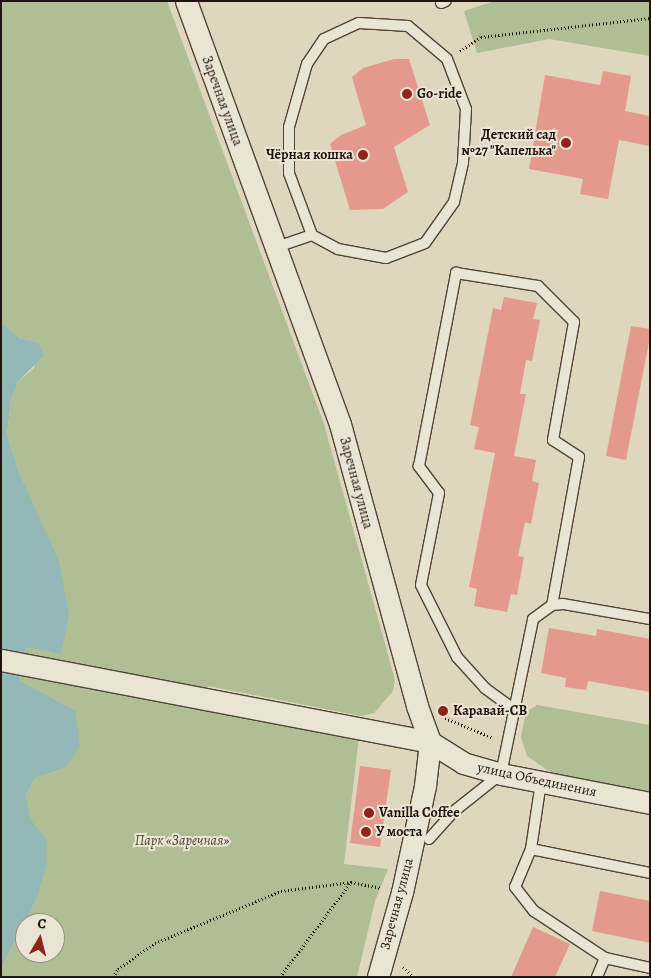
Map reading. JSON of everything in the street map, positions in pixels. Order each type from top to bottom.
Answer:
[{"type":"street","name":"Заречная улица","points":[[186,1],[274,248],[340,424],[417,706],[430,742],[425,786],[402,892],[378,977]]},
{"type":"street","points":[[1,660],[205,697],[430,742]]},
{"type":"street","name":"улица Объединения","points":[[430,742],[463,763],[502,774],[650,803]]},
{"type":"lane","points":[[359,23],[408,26],[447,60],[466,109],[463,163],[454,202],[425,243],[386,258],[338,249],[312,235],[289,173],[289,127],[307,64],[324,38],[359,23]]},
{"type":"lane","points":[[274,248],[312,235]]},
{"type":"lane","points":[[515,710],[485,688],[457,657],[421,585],[439,493],[419,466],[456,273],[538,286],[574,322],[553,440],[579,457],[552,605]]},
{"type":"lane","points":[[429,839],[453,812],[502,774],[533,619],[552,605],[563,604],[650,619]]},
{"type":"lane","points":[[541,782],[531,849],[515,887],[534,910],[605,958],[650,968]]},
{"type":"lane","points":[[531,849],[650,873]]},
{"type":"lane","points":[[597,977],[605,958]]},
{"type":"path","points":[[447,60],[481,37],[650,18]]},
{"type":"path","points":[[445,718],[508,745]]},
{"type":"path","points":[[280,977],[351,882]]},
{"type":"path","points":[[113,977],[118,969],[155,943],[281,891],[351,882],[366,885]]},
{"type":"green space","name":"Парк «Заречная»","points":[[1,1],[167,1],[324,424],[395,680],[393,691],[374,713],[361,716],[208,686],[203,707],[359,737],[344,864],[388,869],[375,901],[357,977],[1,977],[1,968],[15,941],[15,963],[65,963],[65,913],[29,913],[36,900],[46,838],[29,819],[26,795],[35,778],[65,768],[75,710],[19,680],[26,647],[19,473],[7,435],[11,400],[18,382],[34,368],[39,343],[19,338],[1,322]]},
{"type":"green space","points":[[495,1],[650,1],[650,56],[549,39],[477,53],[464,11]]},
{"type":"green space","points":[[537,705],[650,725],[650,793],[553,774],[527,756],[521,737],[526,712]]},
{"type":"water","points":[[1,322],[19,338],[39,343],[44,355],[18,382],[11,400],[7,435],[19,473],[59,561],[69,614],[61,654],[26,647],[19,680],[75,710],[80,746],[65,768],[35,778],[26,795],[30,819],[46,838],[47,862],[36,900],[29,913],[15,913],[15,941],[1,968]]},
{"type":"building","points":[[394,59],[409,59],[430,125],[394,147],[408,192],[383,209],[350,210],[330,144],[341,135],[366,125],[352,77],[363,68]]},
{"type":"building","points":[[603,71],[631,76],[625,111],[650,116],[650,146],[619,140],[608,199],[580,194],[583,179],[529,169],[545,75],[600,85]]},
{"type":"building","points":[[504,297],[537,303],[533,319],[540,320],[532,361],[526,360],[520,394],[526,394],[514,456],[536,460],[532,481],[539,483],[531,524],[525,522],[518,556],[524,557],[517,595],[511,594],[507,612],[474,606],[477,589],[469,587],[495,453],[474,449],[479,427],[470,425],[493,308],[501,310]]},
{"type":"building","points":[[631,326],[650,329],[650,337],[626,460],[606,456]]},
{"type":"building","points":[[549,628],[596,636],[597,629],[650,639],[650,692],[588,681],[586,690],[565,687],[566,678],[541,673]]},
{"type":"building","points":[[360,766],[391,770],[380,847],[350,843]]},
{"type":"building","points":[[600,891],[650,901],[650,943],[592,931]]},
{"type":"building","points":[[533,927],[570,944],[555,977],[511,977]]},
{"type":"place","name":"Go-ride","points":[[407,94]]},
{"type":"place","name":"Детский сад №27 \"Капелька\"","points":[[566,143]]},
{"type":"place","name":"Чёрная кошка","points":[[363,155]]},
{"type":"place","name":"Каравай-СВ","points":[[443,711]]},
{"type":"place","name":"Vanilla Coffee","points":[[369,813]]},
{"type":"place","name":"У моста","points":[[366,832]]}]
